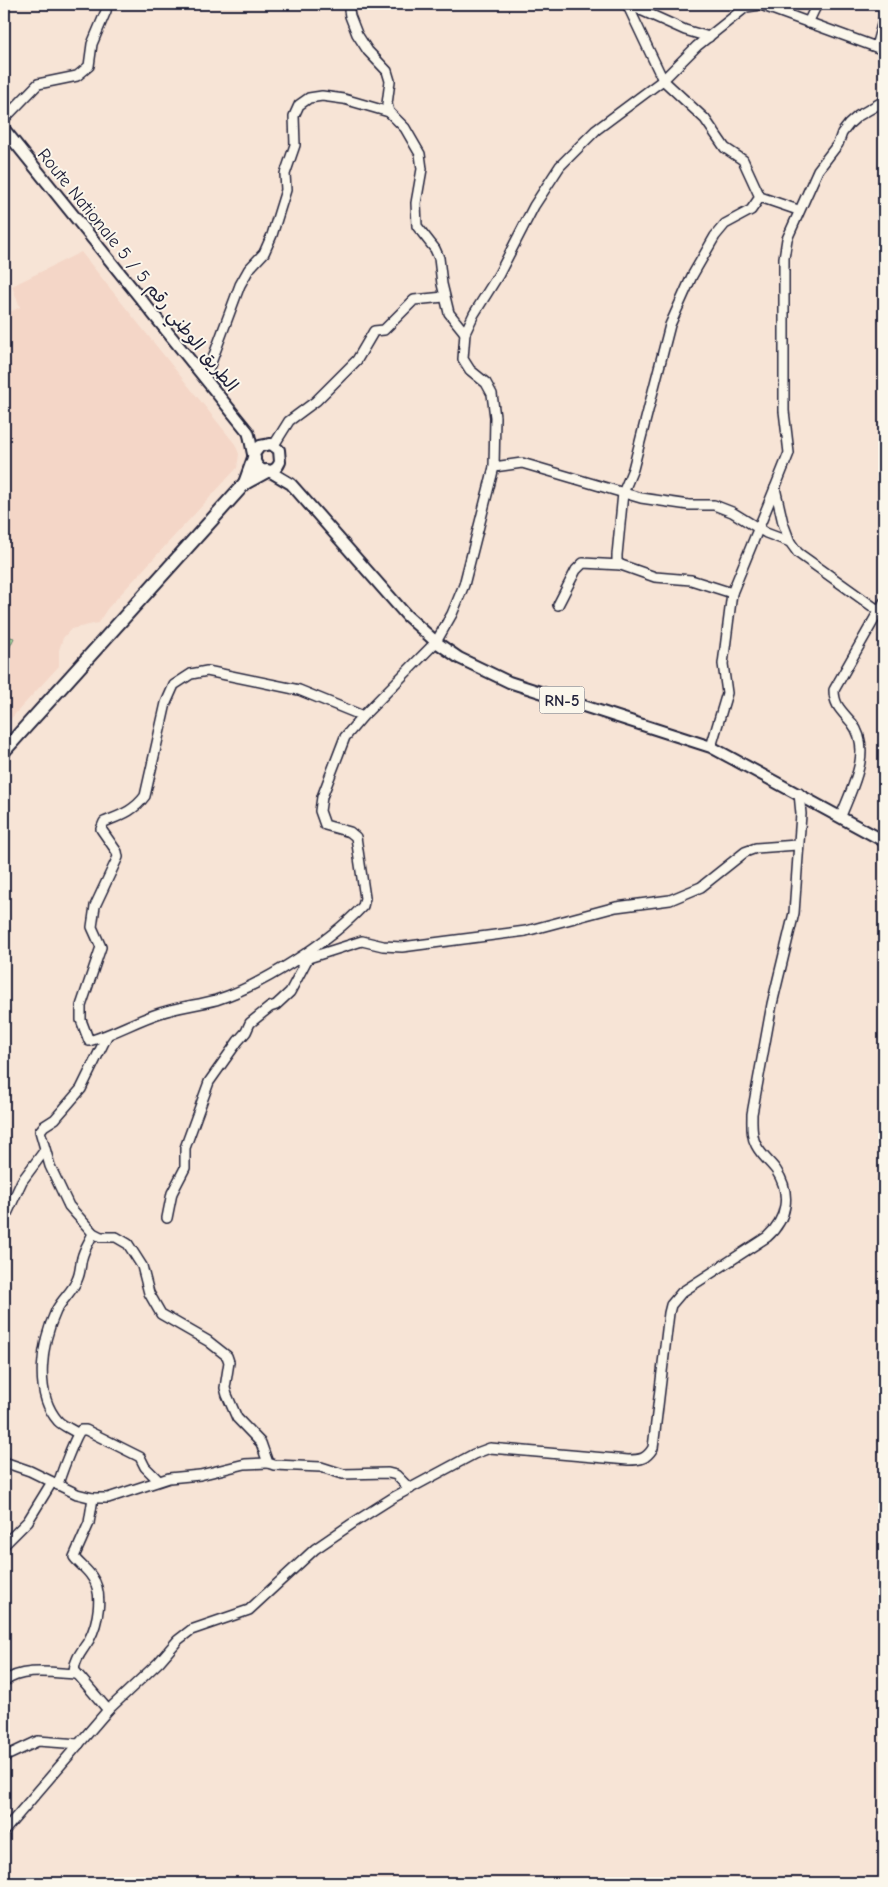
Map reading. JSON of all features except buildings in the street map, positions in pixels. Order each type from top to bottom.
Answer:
[{"type":"highway","points":[[245,483],[254,456]]},
{"type":"highway","points":[[4,751],[245,483],[268,471]]},
{"type":"main road","name":"Route Nationale 5 / الطريق الوطني رقم 5","points":[[4,129],[248,432]]},
{"type":"main road","points":[[248,432],[279,450],[281,457],[278,466],[268,471],[256,465],[248,432]]},
{"type":"main road","points":[[254,456],[260,446],[271,445]]},
{"type":"main road","name":"RN-5","points":[[281,457],[291,484]]},
{"type":"main road","name":"RN-5","points":[[268,471],[291,484],[393,601],[436,642],[471,665],[509,682],[711,747],[799,793],[884,841]]},
{"type":"street","points":[[4,119],[38,84],[77,76],[89,66],[92,44],[104,17],[106,4]]},
{"type":"street","points":[[348,4],[350,16],[357,34],[368,51],[387,71],[390,81],[387,104],[390,112],[405,128],[420,154],[422,169],[416,203],[416,226],[439,258],[444,297],[452,318],[465,333]]},
{"type":"street","points":[[627,4],[685,30],[709,38]]},
{"type":"street","points":[[627,4],[663,80],[705,118],[725,148],[743,160],[760,197],[798,210]]},
{"type":"street","points":[[808,23],[818,4]]},
{"type":"street","points":[[363,716],[299,690],[207,671],[191,674],[174,685],[166,703],[145,796],[138,806],[125,814],[104,822],[101,829],[118,857],[95,906],[92,926],[101,947],[82,1006],[81,1020],[89,1041],[107,1036],[160,1012],[216,1000],[249,987],[292,963],[363,906],[365,898],[358,840],[350,832],[325,825],[320,811],[322,797],[338,752],[346,737],[363,716],[436,642],[452,614],[464,585],[494,467],[495,417],[492,394],[486,383],[470,370],[463,359],[465,333],[499,274],[534,206],[560,166],[596,130],[663,80],[686,55],[709,38],[742,5],[761,5],[880,48],[884,17]]},
{"type":"street","points":[[205,378],[240,285],[249,269],[264,253],[272,235],[286,190],[285,174],[294,145],[294,116],[299,105],[309,98],[322,96],[344,99],[390,112]]},
{"type":"street","points":[[711,747],[727,694],[723,664],[732,592],[790,453],[784,411],[784,258],[787,239],[798,210],[818,170],[838,144],[842,132],[858,116],[884,101]]},
{"type":"street","points":[[621,565],[618,562],[617,555],[623,492],[633,469],[670,325],[692,276],[724,224],[751,210],[760,197]]},
{"type":"street","points":[[271,445],[289,420],[316,401],[357,360],[374,331],[384,330],[414,300],[444,297]]},
{"type":"street","points":[[494,467],[522,463],[641,498],[689,505],[714,506],[732,512],[758,529],[790,542]]},
{"type":"street","points":[[775,488],[776,500],[790,542],[805,560],[878,611]]},
{"type":"street","points":[[558,604],[576,570],[583,563],[621,565],[655,577],[690,580],[732,592]]},
{"type":"street","points":[[841,816],[856,778],[861,747],[858,732],[834,701],[834,690],[884,602]]},
{"type":"street","points":[[4,1831],[108,1710],[159,1662],[178,1640],[191,1630],[249,1610],[316,1549],[352,1523],[410,1489],[474,1454],[490,1448],[628,1460],[641,1460],[648,1456],[653,1448],[661,1369],[671,1305],[682,1292],[767,1237],[778,1227],[783,1216],[786,1193],[775,1170],[756,1145],[752,1132],[752,1114],[770,1014],[794,913],[800,814],[799,793]]},
{"type":"street","points":[[292,963],[362,941],[383,946],[402,947],[526,931],[616,907],[670,900],[701,887],[745,852],[756,848],[797,845]]},
{"type":"street","points":[[167,1218],[172,1193],[185,1168],[185,1148],[209,1082],[246,1032],[250,1023],[270,1007],[276,1005],[290,992],[308,958]]},
{"type":"street","points":[[107,1036],[81,1089],[55,1119],[40,1131],[58,1185],[70,1206],[93,1233],[101,1237],[112,1236],[122,1239],[136,1255],[142,1266],[149,1293],[161,1314],[208,1341],[226,1356],[229,1362],[225,1388],[227,1395],[237,1418],[260,1443],[268,1463]]},
{"type":"street","points":[[4,1220],[22,1181],[45,1150]]},
{"type":"street","points":[[77,1433],[60,1423],[48,1402],[42,1371],[44,1346],[45,1336],[56,1311],[69,1296],[78,1278],[81,1258],[93,1233]]},
{"type":"street","points":[[4,1545],[28,1521],[55,1484],[77,1433],[81,1430],[86,1430],[140,1457],[145,1467],[158,1480]]},
{"type":"street","points":[[4,1462],[93,1498],[108,1498],[158,1480],[200,1475],[231,1466],[268,1463],[274,1465],[321,1466],[344,1474],[388,1473],[400,1478],[410,1489]]},
{"type":"street","points":[[93,1498],[89,1522],[74,1557],[92,1577],[99,1591],[98,1607],[90,1639],[74,1664],[74,1670],[108,1710]]},
{"type":"street","points":[[4,1682],[9,1678],[38,1672],[77,1674]]},
{"type":"street","points":[[4,1757],[38,1741],[79,1744]]},
{"type":"shaded area","points":[[81,252],[235,444],[239,454],[237,468],[107,609],[98,623],[71,629],[63,638],[59,650],[59,666],[4,726],[4,315],[20,307],[12,286]]},
{"type":"green space","points":[[4,628],[8,629],[7,636],[14,638],[4,659]]}]
